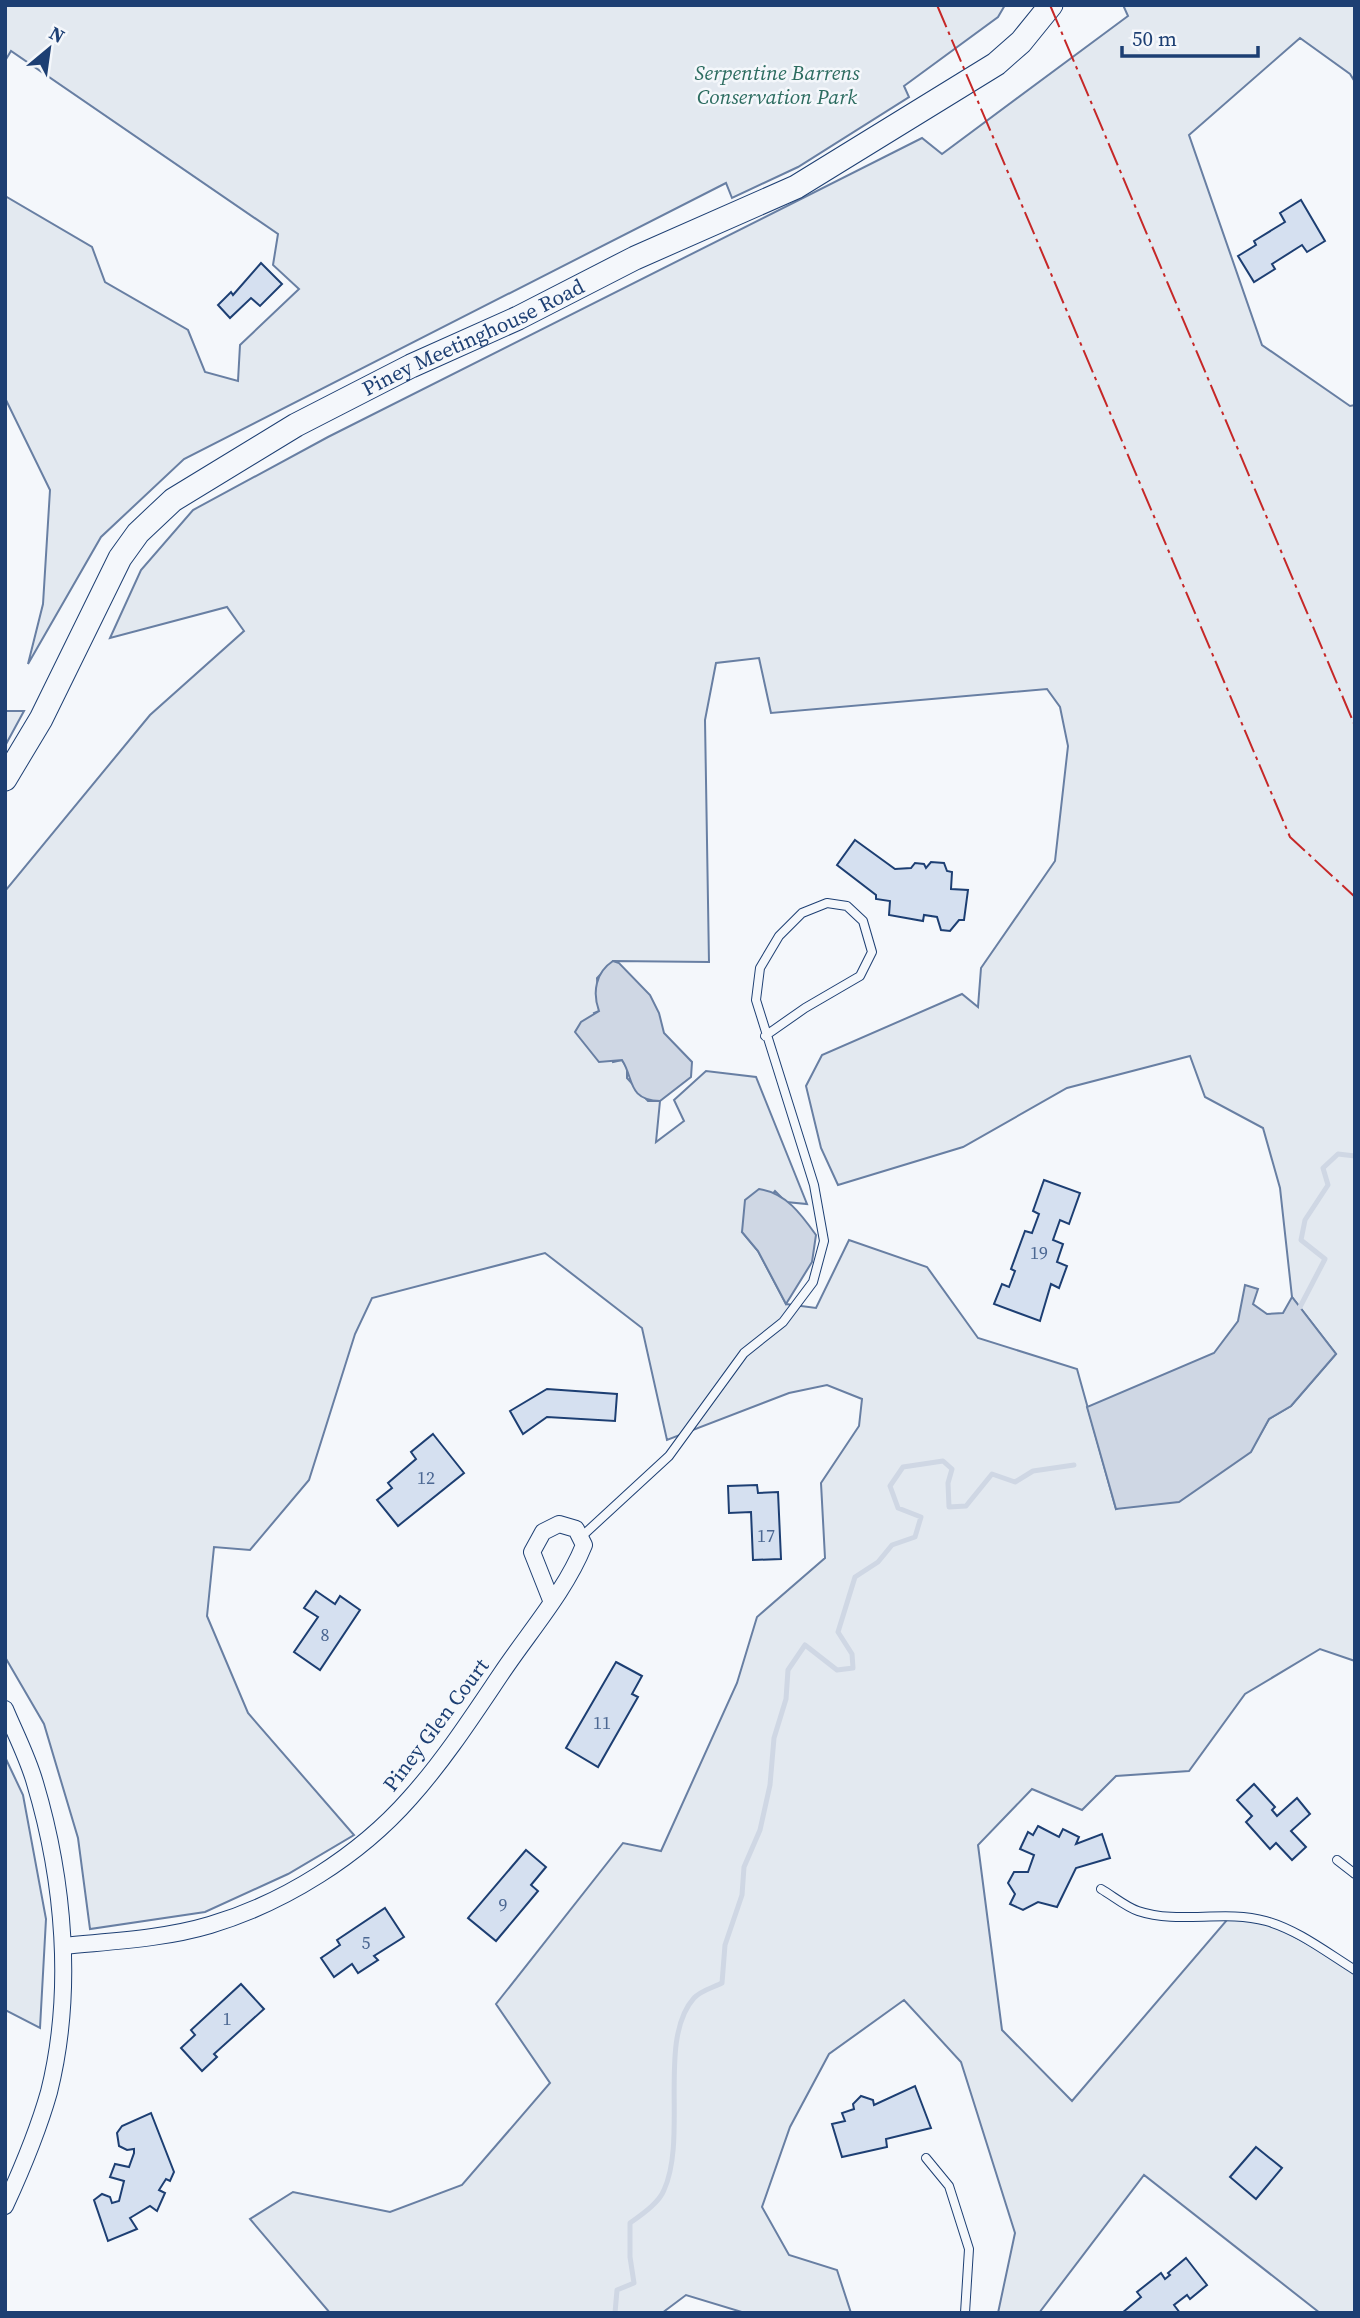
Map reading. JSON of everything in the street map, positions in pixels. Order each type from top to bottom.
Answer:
[{"type":"main road","name":"Piney Meetinghouse Road","points":[[5,779],[41,719],[120,558],[138,533],[173,500],[296,425],[399,372],[518,318],[635,258],[796,187],[996,64],[1021,42],[1051,5]]},
{"type":"street","points":[[551,1600],[532,1552],[543,1532],[559,1524],[576,1529],[580,1538]]},
{"type":"street","name":"Piney Glen Court","points":[[63,1946],[153,1937],[211,1925],[287,1894],[361,1846],[409,1799],[459,1737],[551,1600],[572,1574],[584,1545],[580,1538]]},
{"type":"street","points":[[5,1709],[35,1780],[53,1852],[63,1946],[61,2018],[49,2091],[28,2154],[5,2206]]},
{"type":"lane","points":[[580,1538],[669,1456],[744,1353],[783,1322],[813,1282],[824,1241],[814,1185],[765,1035],[756,1000],[760,968],[779,936],[802,913],[827,903],[846,906],[863,921],[872,953],[860,976],[804,1008],[765,1035]]},
{"type":"lane","points":[[1336,1860],[1355,1874]]},
{"type":"lane","points":[[1101,1889],[1136,1911],[1172,1918],[1232,1914],[1266,1921],[1297,1933],[1355,1970]]},
{"type":"lane","points":[[926,2158],[949,2186],[969,2249],[965,2313]]},
{"type":"green space","name":"Serpentine Barrens Conservation Park","points":[[5,5],[1005,5],[998,17],[904,86],[909,97],[798,167],[732,198],[726,183],[184,459],[101,537],[28,664],[43,604],[50,490],[5,398],[5,196],[92,247],[105,282],[188,330],[205,372],[238,381],[240,345],[299,289],[273,265],[278,234],[11,51],[5,61]]},
{"type":"green space","points":[[1123,5],[1355,5],[1355,82],[1350,74],[1300,38],[1189,135],[1262,345],[1350,406],[1355,405],[1355,1661],[1320,1649],[1245,1694],[1189,1771],[1116,1776],[1082,1810],[1032,1789],[978,1845],[1002,2030],[1072,2101],[1232,1914],[1266,1921],[1355,1970],[1355,2313],[1320,2313],[1144,2175],[1039,2313],[998,2313],[1015,2233],[961,2062],[904,2000],[829,2054],[790,2127],[762,2207],[789,2255],[837,2270],[851,2313],[745,2313],[686,2295],[662,2313],[330,2313],[250,2219],[293,2192],[390,2212],[462,2185],[550,2083],[496,2004],[623,1843],[661,1851],[737,1683],[757,1617],[825,1558],[821,1483],[859,1426],[862,1399],[827,1385],[789,1393],[667,1440],[642,1328],[545,1253],[372,1298],[355,1334],[309,1480],[250,1550],[214,1547],[207,1616],[248,1713],[354,1835],[288,1874],[205,1912],[90,1929],[78,1838],[44,1724],[5,1657],[5,891],[150,715],[244,631],[227,607],[110,638],[141,570],[193,510],[328,437],[922,138],[942,154],[1128,16]],"holes":[[[759,658],[771,713],[1047,689],[1060,707],[1068,746],[1055,861],[981,968],[978,1007],[962,994],[822,1055],[806,1086],[821,1148],[838,1185],[963,1147],[1067,1088],[1190,1056],[1205,1097],[1263,1128],[1280,1188],[1292,1297],[1336,1354],[1291,1406],[1269,1419],[1253,1447],[1116,1509],[1077,1369],[978,1338],[927,1267],[849,1240],[816,1308],[786,1304],[758,1251],[742,1232],[775,1191],[786,1202],[807,1204],[756,1077],[706,1071],[674,1100],[684,1121],[656,1142],[660,1101],[648,1101],[627,1078],[627,1068],[622,1060],[613,1062],[594,1013],[599,1011],[597,978],[613,961],[709,962],[705,720],[716,663]]]},
{"type":"green space","points":[[5,711],[24,711],[5,746]]},
{"type":"green space","points":[[5,1757],[23,1795],[46,1919],[40,2028],[5,2010]]},
{"type":"shaded area","points":[[613,961],[619,963],[650,995],[659,1013],[664,1033],[692,1062],[691,1077],[660,1101],[642,1097],[633,1087],[622,1060],[599,1062],[575,1032],[581,1022],[599,1011],[597,983],[603,971]]},
{"type":"shaded area","points":[[759,1189],[785,1200],[816,1235],[812,1262],[786,1304],[758,1251],[742,1232],[745,1200]]},
{"type":"shaded area","points":[[1245,1285],[1258,1289],[1253,1304],[1267,1314],[1283,1313],[1292,1297],[1336,1354],[1291,1406],[1269,1419],[1251,1452],[1179,1502],[1116,1509],[1087,1407],[1214,1353],[1238,1321]]},
{"type":"building","points":[[1301,200],[1325,241],[1307,252],[1302,245],[1272,264],[1275,269],[1254,282],[1238,256],[1256,245],[1254,241],[1285,222],[1280,213]]},
{"type":"building","points":[[261,263],[282,284],[260,306],[251,298],[230,318],[218,305],[231,292],[233,295]]},
{"type":"building","points":[[855,840],[895,869],[911,868],[915,863],[924,864],[926,868],[931,862],[944,863],[947,871],[952,872],[951,889],[968,890],[964,920],[959,920],[950,931],[941,930],[937,917],[924,915],[923,921],[889,915],[890,901],[876,899],[876,895],[837,865]]},
{"type":"building","points":[[1044,1180],[1080,1193],[1069,1224],[1060,1220],[1053,1240],[1063,1244],[1057,1262],[1067,1266],[1059,1288],[1051,1284],[1040,1321],[994,1304],[1002,1284],[1009,1287],[1015,1271],[1011,1269],[1025,1231],[1032,1233],[1039,1214],[1033,1211]]},
{"type":"building","points":[[547,1389],[617,1394],[615,1421],[547,1417],[523,1434],[510,1411]]},
{"type":"building","points":[[433,1434],[464,1473],[398,1526],[377,1500],[392,1488],[388,1483],[416,1459],[411,1452]]},
{"type":"building","points":[[757,1485],[758,1493],[778,1492],[781,1559],[753,1560],[751,1512],[729,1513],[728,1486]]},
{"type":"building","points":[[316,1591],[335,1604],[340,1596],[360,1610],[320,1670],[294,1652],[318,1617],[304,1608]]},
{"type":"building","points":[[616,1662],[642,1676],[632,1694],[638,1697],[598,1767],[566,1748]]},
{"type":"building","points":[[1254,1784],[1275,1807],[1272,1810],[1277,1816],[1297,1798],[1310,1814],[1291,1831],[1306,1847],[1292,1860],[1276,1843],[1270,1849],[1246,1822],[1252,1816],[1237,1800]]},
{"type":"building","points":[[1038,1826],[1059,1837],[1063,1829],[1079,1837],[1076,1844],[1102,1834],[1110,1858],[1076,1868],[1057,1907],[1038,1902],[1023,1910],[1010,1904],[1015,1894],[1008,1883],[1014,1872],[1028,1872],[1034,1855],[1020,1849],[1028,1832],[1033,1835]]},
{"type":"building","points":[[526,1850],[546,1867],[531,1885],[538,1891],[496,1941],[468,1918]]},
{"type":"building","points":[[385,1908],[404,1937],[374,1956],[378,1960],[358,1973],[352,1964],[334,1977],[321,1958],[340,1945],[337,1940]]},
{"type":"building","points":[[241,1984],[264,2009],[214,2054],[217,2057],[202,2071],[181,2048],[195,2035],[191,2030]]},
{"type":"building","points":[[915,2086],[931,2128],[886,2139],[887,2147],[842,2157],[832,2124],[845,2121],[842,2113],[854,2109],[853,2104],[861,2096],[873,2100],[874,2105]]},
{"type":"building","points":[[151,2113],[174,2172],[170,2181],[166,2179],[159,2190],[165,2193],[157,2211],[150,2206],[130,2218],[137,2229],[108,2241],[94,2200],[102,2194],[110,2197],[112,2203],[119,2201],[124,2181],[110,2177],[115,2164],[129,2167],[134,2149],[127,2150],[119,2146],[117,2133],[122,2126]]},
{"type":"building","points":[[1256,2147],[1282,2168],[1256,2199],[1230,2177]]},
{"type":"building","points":[[1186,2258],[1207,2285],[1190,2299],[1187,2295],[1174,2305],[1180,2313],[1122,2313],[1141,2297],[1137,2292],[1161,2273],[1165,2279],[1170,2275],[1168,2273]]},
{"type":"waterway","points":[[1300,1307],[1325,1259],[1301,1240],[1305,1220],[1328,1185],[1323,1168],[1338,1154],[1355,1156]]},
{"type":"waterway","points":[[615,2313],[617,2290],[634,2283],[630,2257],[630,2223],[658,2200],[671,2168],[675,2063],[677,2038],[683,2016],[694,1998],[722,1983],[725,1945],[742,1895],[744,1867],[760,1830],[770,1785],[774,1738],[786,1699],[788,1670],[805,1645],[837,1670],[853,1668],[852,1654],[838,1632],[855,1577],[878,1562],[892,1545],[915,1537],[921,1517],[898,1508],[890,1486],[903,1467],[943,1461],[952,1469],[948,1483],[949,1507],[966,1506],[992,1474],[1015,1482],[1033,1471],[1074,1465]]},
{"type":"power","points":[[937,5],[1290,837],[1355,897]]},
{"type":"power","points":[[1050,5],[1355,726]]}]
